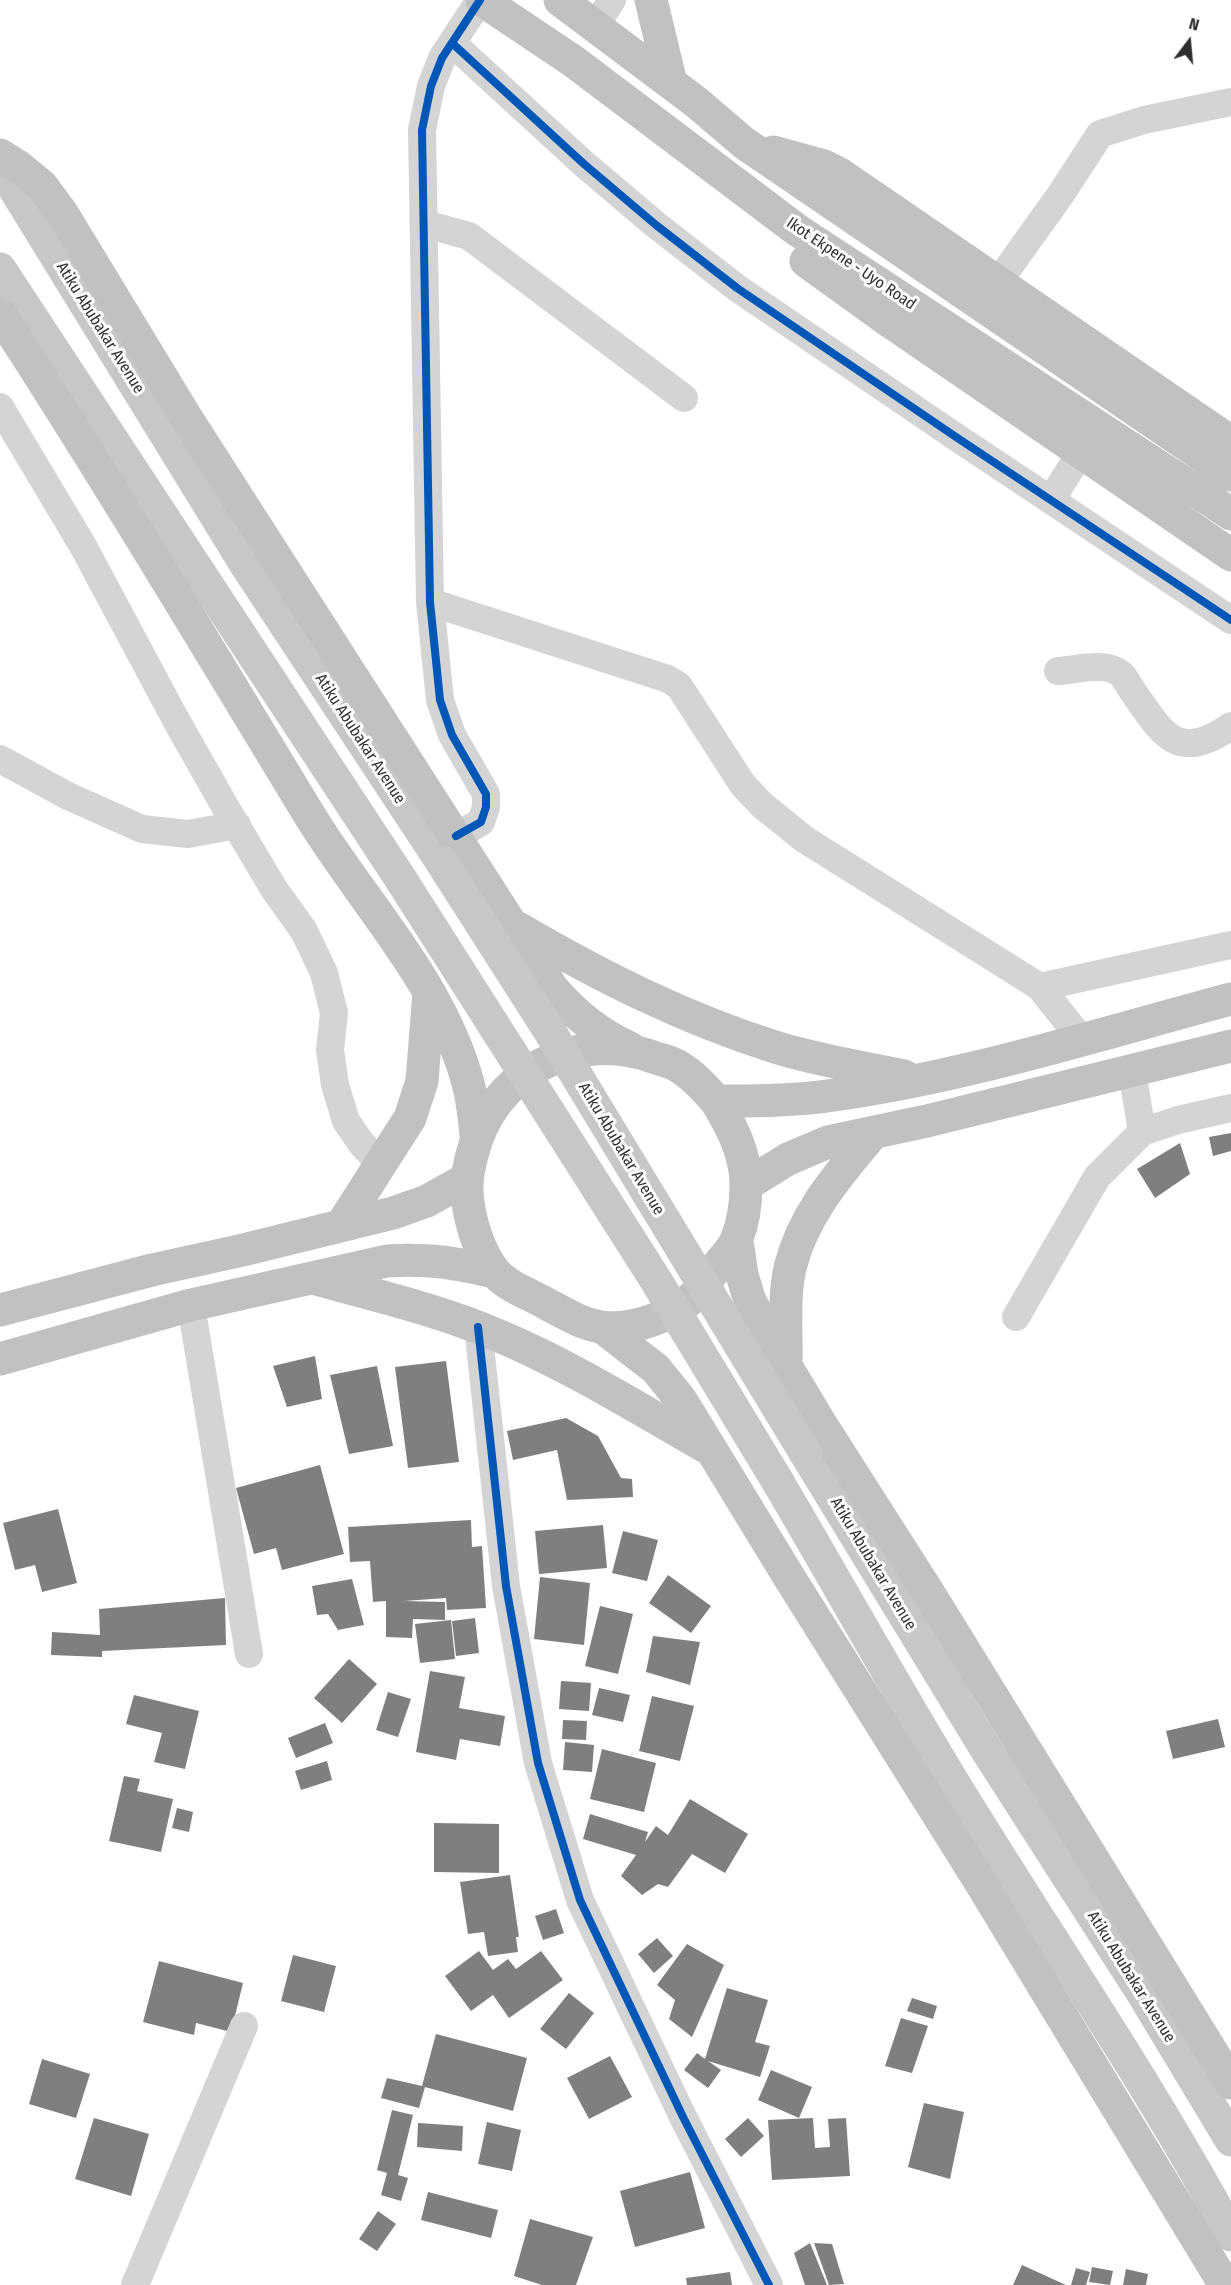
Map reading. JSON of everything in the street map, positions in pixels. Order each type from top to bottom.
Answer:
[{"type":"highway","name":"Ikot Ekpene - Uyo Road","points":[[481,0],[573,61],[797,230],[1231,513]]},
{"type":"highway","points":[[651,0],[671,83]]},
{"type":"highway","points":[[582,6],[744,143],[1231,475]]},
{"type":"highway","points":[[744,143],[824,166],[840,174],[1231,442]]},
{"type":"highway","points":[[0,155],[42,186],[62,213],[448,848],[513,926],[552,988],[568,1007],[610,1039],[638,1052],[675,1064],[696,1078],[716,1101],[732,1126],[742,1155],[746,1185],[742,1223],[737,1241],[694,1296],[675,1311],[628,1326],[602,1327],[570,1317],[519,1290],[495,1272],[481,1250],[472,1228],[466,1179],[476,1135],[491,1107],[525,1074],[567,1053],[615,1048],[638,1052]]},
{"type":"highway","points":[[727,177],[768,230],[782,243],[892,323],[1231,555]]},
{"type":"highway","points":[[0,314],[313,822],[408,958],[429,992],[459,1054],[469,1083],[476,1135]]},
{"type":"highway","points":[[513,926],[628,990],[711,1024],[776,1047],[917,1079]]},
{"type":"highway","points":[[341,1226],[410,1118],[422,1081],[429,992]]},
{"type":"highway","points":[[716,1101],[765,1101],[833,1095],[958,1072],[1231,999]]},
{"type":"highway","points":[[746,1185],[788,1159],[828,1142],[1231,1046]]},
{"type":"highway","points":[[786,1365],[788,1285],[790,1268],[798,1243],[823,1194],[874,1132]]},
{"type":"highway","points":[[0,1310],[152,1270],[393,1213],[427,1201],[466,1179]]},
{"type":"highway","points":[[737,1241],[742,1275],[750,1301],[786,1365],[822,1426],[935,1602],[1231,2084]]},
{"type":"highway","points":[[0,1359],[191,1305],[387,1261],[418,1258],[447,1261],[495,1272]]},
{"type":"highway","points":[[315,1278],[478,1327],[560,1364],[714,1451]]},
{"type":"highway","points":[[602,1327],[656,1369],[681,1400],[795,1587],[992,1900],[1226,2285]]},
{"type":"main road","name":"Atiku Abubakar Avenue","points":[[0,165],[248,568],[448,848],[549,1030],[980,1739],[1140,1989],[1231,2140]]},
{"type":"main road","points":[[0,269],[402,881],[657,1282],[778,1482],[947,1772],[1198,2173],[1231,2235]]},
{"type":"street","points":[[448,848],[481,822],[486,807],[486,794],[452,735],[440,700],[430,602],[422,130],[431,86],[442,58],[481,0]]},
{"type":"street","points":[[452,43],[584,165],[737,288],[1231,620]]},
{"type":"street","points":[[998,282],[1061,194],[1100,134],[1144,120],[1231,102]]},
{"type":"street","points":[[424,224],[469,236],[684,398]]},
{"type":"street","points":[[0,407],[83,546],[176,720],[274,889],[304,932],[324,974],[334,1013],[330,1050],[335,1085],[346,1121],[361,1143],[381,1164]]},
{"type":"street","points":[[1051,500],[1081,452]]},
{"type":"street","points":[[430,602],[668,679],[679,686],[743,785],[762,805],[804,839],[1040,987],[1081,1039]]},
{"type":"street","points":[[1058,671],[1104,667],[1120,674],[1160,730],[1171,739],[1188,744],[1216,736],[1231,726]]},
{"type":"street","points":[[0,759],[68,796],[142,829],[188,834],[237,825]]},
{"type":"street","points":[[1040,987],[1231,945]]},
{"type":"street","points":[[1132,1071],[1142,1132]]},
{"type":"street","points":[[1016,1317],[1097,1177],[1142,1132],[1178,1120],[1231,1108]]},
{"type":"street","points":[[191,1305],[249,1654]]},
{"type":"street","points":[[478,1327],[506,1586],[538,1762],[577,1890],[683,2117],[769,2285]]},
{"type":"street","points":[[135,2285],[244,2026]]},
{"type":"building","points":[[1231,1133],[1231,1151],[1213,1156],[1209,1137]]},
{"type":"building","points":[[1180,1143],[1190,1174],[1155,1198],[1137,1169]]},
{"type":"building","points":[[315,1356],[322,1399],[287,1407],[273,1366]]},
{"type":"building","points":[[446,1361],[459,1462],[408,1468],[395,1367]]},
{"type":"building","points":[[377,1366],[393,1446],[349,1454],[330,1375]]},
{"type":"building","points":[[566,1418],[598,1436],[621,1478],[632,1479],[633,1497],[567,1500],[557,1450],[513,1460],[507,1431]]},
{"type":"building","points":[[320,1465],[344,1554],[282,1570],[276,1548],[254,1554],[236,1488]]},
{"type":"building","points":[[58,1509],[77,1583],[42,1592],[35,1565],[15,1570],[3,1523]]},
{"type":"building","points":[[471,1520],[472,1547],[482,1546],[486,1608],[447,1610],[446,1598],[404,1601],[445,1602],[445,1620],[413,1619],[412,1638],[386,1637],[386,1601],[373,1602],[370,1561],[350,1562],[348,1527]]},
{"type":"building","points":[[603,1525],[607,1568],[539,1574],[535,1531]]},
{"type":"building","points":[[623,1531],[658,1540],[647,1581],[612,1573]]},
{"type":"building","points":[[668,1575],[711,1606],[691,1633],[649,1603]]},
{"type":"building","points":[[540,1577],[590,1583],[584,1645],[534,1639]]},
{"type":"building","points":[[352,1579],[364,1625],[338,1630],[328,1614],[317,1615],[312,1586]]},
{"type":"building","points":[[225,1598],[226,1645],[102,1651],[102,1657],[51,1655],[52,1632],[100,1635],[99,1609]]},
{"type":"building","points":[[600,1606],[633,1614],[618,1674],[585,1666]]},
{"type":"building","points":[[475,1618],[479,1653],[456,1656],[452,1621]]},
{"type":"building","points":[[451,1620],[455,1659],[420,1663],[415,1624]]},
{"type":"building","points":[[653,1636],[700,1642],[690,1685],[646,1672]]},
{"type":"building","points":[[349,1659],[377,1684],[342,1723],[314,1698]]},
{"type":"building","points":[[430,1671],[465,1677],[459,1708],[505,1716],[500,1746],[460,1739],[456,1760],[416,1752]]},
{"type":"building","points":[[561,1681],[591,1683],[589,1711],[559,1709]]},
{"type":"building","points":[[599,1688],[630,1695],[623,1722],[592,1715]]},
{"type":"building","points":[[388,1692],[411,1699],[398,1737],[376,1730]]},
{"type":"building","points":[[134,1695],[199,1711],[185,1769],[154,1762],[162,1733],[126,1724]]},
{"type":"building","points":[[652,1696],[694,1706],[680,1761],[639,1751]]},
{"type":"building","points":[[1218,1719],[1225,1747],[1173,1759],[1166,1731]]},
{"type":"building","points":[[563,1720],[587,1721],[586,1740],[562,1739]]},
{"type":"building","points":[[325,1723],[333,1743],[296,1758],[288,1738]]},
{"type":"building","points":[[565,1742],[594,1745],[592,1772],[563,1770]]},
{"type":"building","points":[[602,1749],[656,1763],[644,1812],[590,1799]]},
{"type":"building","points":[[327,1761],[332,1780],[301,1790],[295,1771]]},
{"type":"building","points":[[124,1776],[140,1779],[137,1791],[173,1799],[161,1852],[109,1841]]},
{"type":"building","points":[[690,1799],[748,1834],[725,1873],[692,1854],[668,1887],[658,1884],[642,1895],[621,1876],[636,1855],[583,1839],[590,1814],[648,1832],[645,1842],[656,1826],[668,1835]]},
{"type":"building","points":[[177,1808],[193,1812],[189,1832],[172,1828]]},
{"type":"building","points":[[434,1823],[499,1824],[499,1873],[434,1872]]},
{"type":"building","points":[[510,1875],[519,1937],[516,1937],[518,1952],[488,1956],[484,1932],[468,1934],[460,1882]]},
{"type":"building","points":[[556,1909],[564,1933],[543,1940],[535,1916]]},
{"type":"building","points":[[657,1938],[673,1956],[654,1973],[638,1954]]},
{"type":"building","points":[[687,1944],[724,1965],[692,2037],[669,2019],[675,2000],[657,1985]]},
{"type":"building","points":[[479,1951],[493,1970],[508,1959],[516,1969],[541,1951],[563,1980],[509,2018],[493,1995],[471,2011],[445,1976]]},
{"type":"building","points":[[293,1955],[336,1966],[324,2012],[281,2001]]},
{"type":"building","points":[[159,1961],[243,1983],[231,2032],[196,2023],[194,2035],[143,2022]]},
{"type":"building","points":[[727,1988],[768,2000],[755,2042],[770,2046],[760,2077],[708,2061],[721,2070],[708,2088],[684,2070],[697,2053],[705,2059]]},
{"type":"building","points":[[569,1993],[594,2013],[566,2049],[540,2029]]},
{"type":"building","points":[[912,1998],[937,2006],[933,2019],[907,2011]]},
{"type":"building","points":[[901,2018],[928,2026],[912,2073],[885,2066]]},
{"type":"building","points":[[436,2034],[527,2058],[513,2111],[425,2087],[419,2108],[381,2098],[387,2078],[422,2086]]},
{"type":"building","points":[[610,2056],[632,2097],[589,2119],[567,2078]]},
{"type":"building","points":[[42,2059],[90,2074],[76,2118],[29,2104]]},
{"type":"building","points":[[771,2070],[812,2087],[799,2118],[758,2100]]},
{"type":"building","points":[[924,2103],[964,2112],[950,2179],[908,2167]]},
{"type":"building","points":[[392,2110],[413,2115],[398,2175],[408,2178],[401,2201],[381,2195],[387,2173],[377,2170]]},
{"type":"building","points":[[94,2118],[149,2134],[131,2196],[75,2179]]},
{"type":"building","points":[[748,2118],[764,2136],[741,2157],[725,2139]]},
{"type":"building","points":[[813,2118],[815,2148],[830,2147],[828,2119],[846,2118],[850,2176],[772,2180],[768,2120]]},
{"type":"building","points":[[487,2122],[521,2130],[512,2171],[478,2164]]},
{"type":"building","points":[[418,2123],[463,2126],[462,2151],[417,2147]]},
{"type":"building","points":[[690,2172],[705,2228],[635,2247],[620,2191]]},
{"type":"building","points":[[428,2192],[498,2210],[491,2238],[421,2220]]},
{"type":"building","points":[[378,2211],[396,2224],[377,2251],[359,2239]]},
{"type":"building","points":[[530,2219],[593,2237],[576,2285],[542,2285],[514,2276]]},
{"type":"building","points":[[810,2243],[827,2285],[805,2285],[794,2253]]},
{"type":"building","points":[[814,2243],[832,2244],[844,2284],[829,2285]]},
{"type":"building","points":[[1022,2265],[1066,2285],[1013,2285]]},
{"type":"building","points":[[1092,2267],[1113,2271],[1110,2285],[1089,2282]]},
{"type":"building","points":[[1076,2268],[1090,2272],[1086,2285],[1071,2285]]},
{"type":"building","points":[[1126,2269],[1148,2274],[1146,2285],[1123,2285]]},
{"type":"building","points":[[730,2272],[732,2285],[687,2285],[686,2278]]},
{"type":"cycle path","points":[[456,836],[481,822],[486,807],[486,794],[452,735],[440,700],[430,602],[422,130],[431,86],[442,58],[480,0]]},
{"type":"cycle path","points":[[452,43],[584,164],[656,225],[737,288],[1231,620]]},
{"type":"cycle path","points":[[478,1327],[506,1586],[538,1763],[580,1900],[683,2117],[769,2285]]}]
